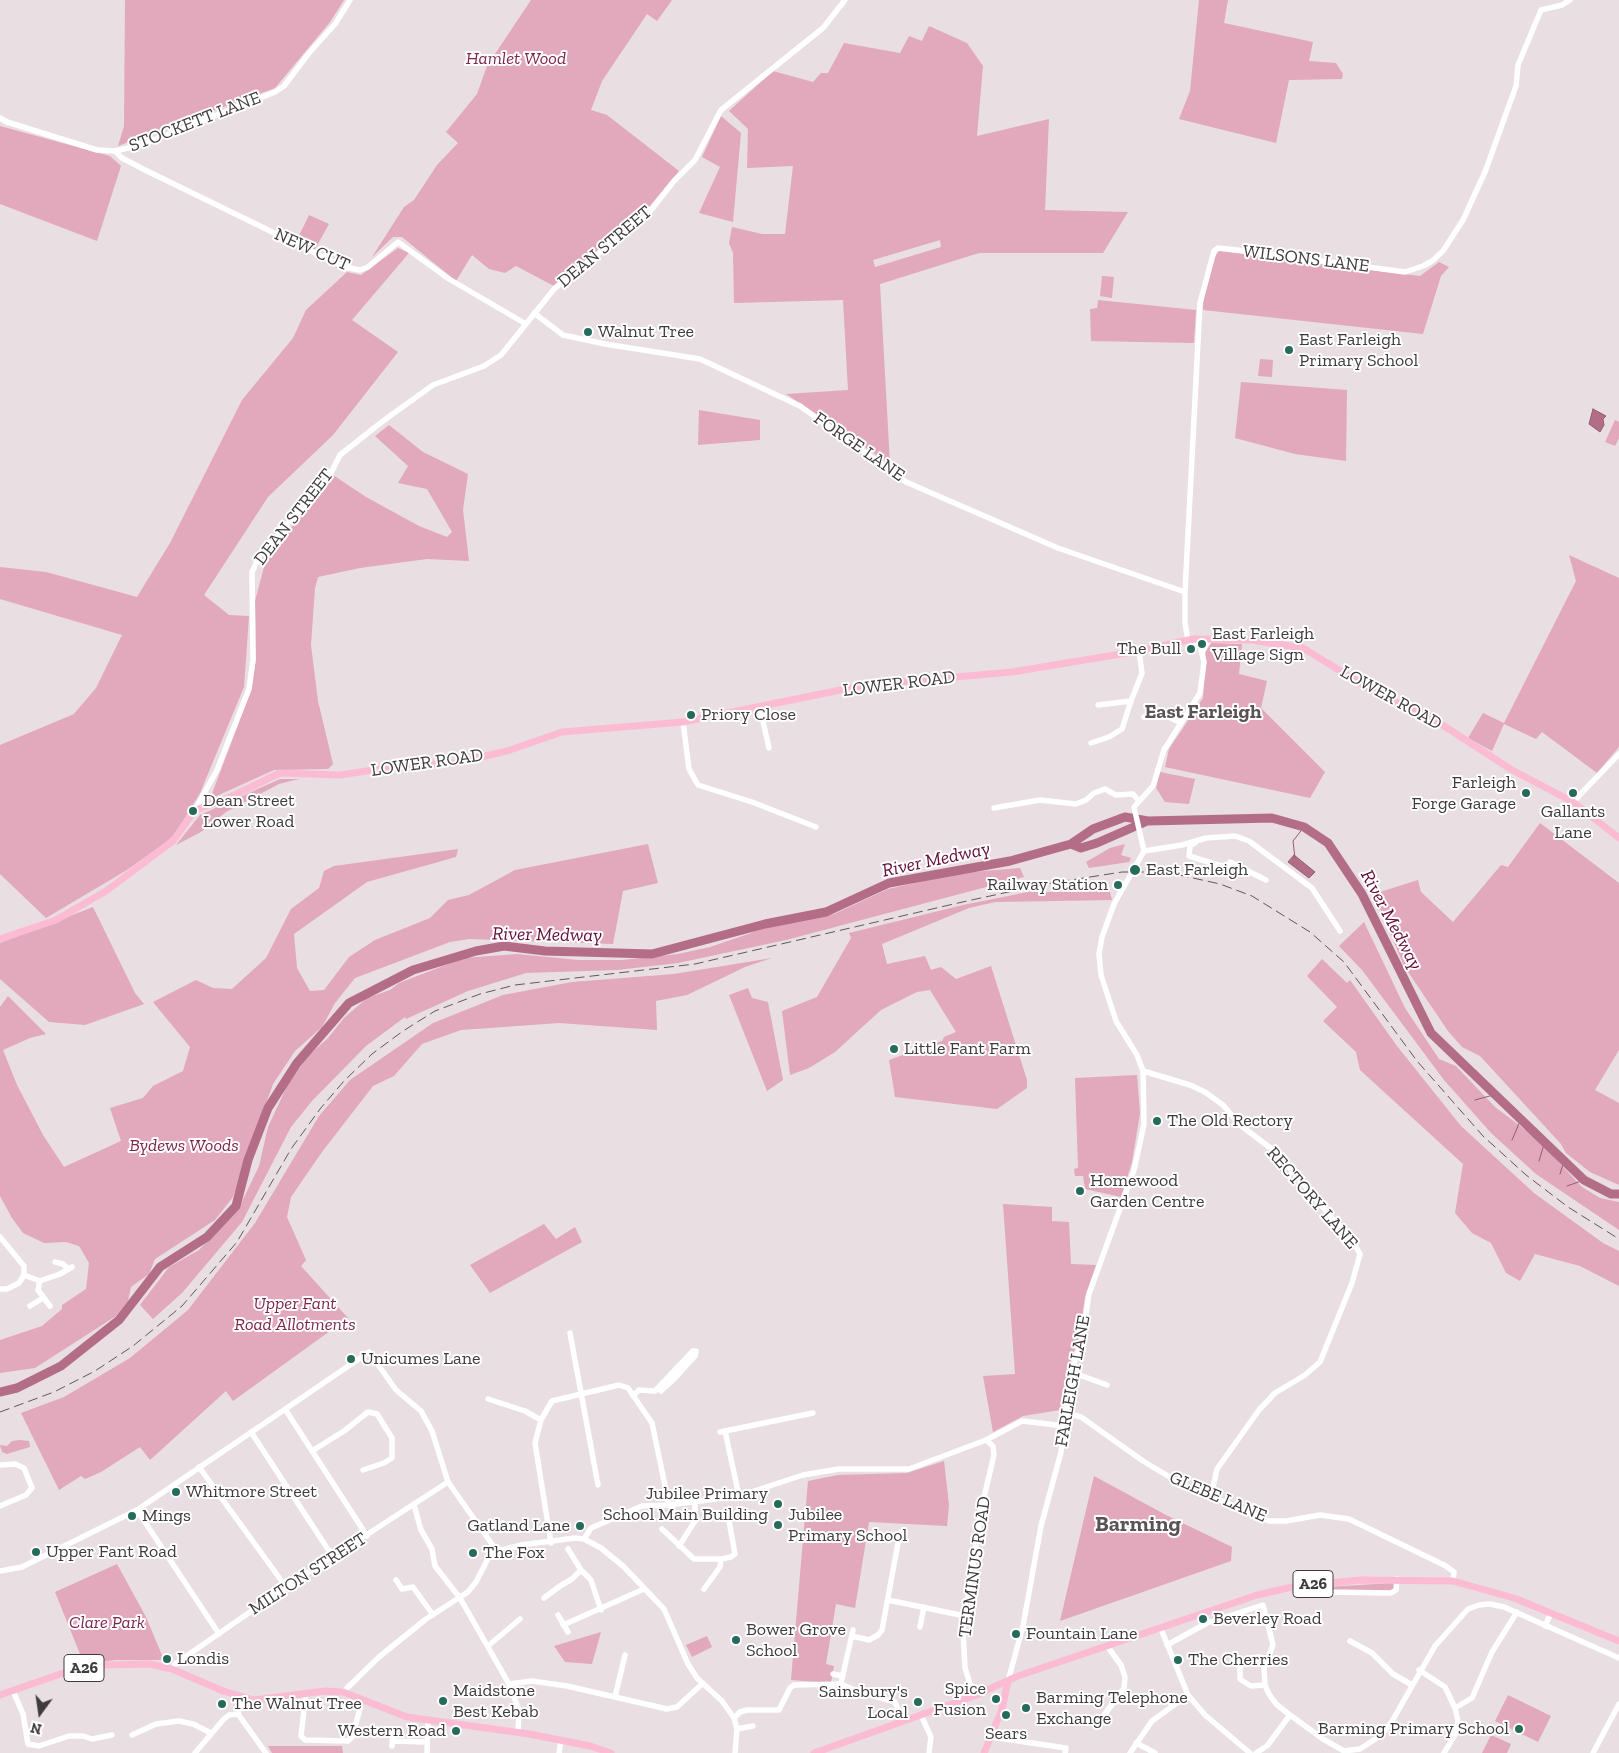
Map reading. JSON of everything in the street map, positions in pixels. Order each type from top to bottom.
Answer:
[{"type":"main road","name":"LOWER ROAD","points":[[195,810],[224,800],[280,773],[340,776],[400,766],[455,763],[507,751],[562,732],[683,722],[760,708],[865,685],[1012,672],[1139,651],[1191,640],[1210,639],[1251,640],[1303,648],[1383,697],[1424,713],[1512,770],[1573,802],[1619,838]]},
{"type":"main road","name":"DEAN STREET","points":[[0,939],[56,920],[120,882],[173,841],[195,810]]},
{"type":"main road","name":"A26","points":[[814,1753],[1107,1646],[1257,1595],[1324,1583],[1397,1579],[1454,1581],[1514,1598],[1619,1641]]},
{"type":"main road","name":"A26","points":[[0,1695],[72,1670],[100,1665],[136,1663],[172,1669],[254,1700],[273,1699],[306,1693],[343,1692],[406,1717],[428,1722],[518,1732],[590,1746],[611,1753]]},
{"type":"main road","points":[[984,1753],[1002,1709],[1008,1682]]},
{"type":"street","name":"STOCKETT LANE","points":[[0,118],[7,122],[97,150],[115,151],[141,145],[275,92],[284,86],[309,53],[335,24],[350,0]]},
{"type":"street","name":"DEAN STREET","points":[[195,810],[218,770],[249,689],[253,660],[252,572],[260,555],[290,521],[310,503],[327,481],[340,455],[433,385],[494,361],[534,312],[562,282],[648,214],[674,181],[695,160],[721,110],[824,28],[845,0]]},
{"type":"street","name":"WILSONS LANE","points":[[1185,592],[1200,303],[1214,251],[1218,248],[1255,252],[1405,272],[1432,261],[1443,251],[1463,220],[1485,172],[1516,86],[1518,66],[1541,10],[1562,5],[1570,0]]},
{"type":"street","name":"NEW CUT","points":[[115,151],[122,158],[143,169],[344,267],[360,270],[368,267],[398,242],[449,279],[526,324]]},
{"type":"street","name":"FORGE LANE","points":[[534,312],[562,335],[700,359],[800,406],[906,482],[1058,548],[1185,592]]},
{"type":"street","points":[[1137,803],[1153,786],[1164,750],[1200,693],[1204,668],[1202,652],[1191,640],[1185,623],[1185,592]]},
{"type":"street","points":[[1202,652],[1210,639]]},
{"type":"street","points":[[1091,743],[1122,730],[1142,673],[1139,651]]},
{"type":"street","points":[[1107,696],[1108,703]]},
{"type":"street","points":[[1098,705],[1131,701]]},
{"type":"street","points":[[760,708],[769,748]]},
{"type":"street","points":[[1148,714],[1163,714],[1181,723]]},
{"type":"street","points":[[683,722],[689,769],[698,785],[752,802],[816,827]]},
{"type":"street","points":[[1573,802],[1619,754]]},
{"type":"street","points":[[994,808],[1040,800],[1076,804],[1086,800],[1094,793],[1105,789],[1116,795],[1133,794],[1137,803],[1137,823],[1144,850],[1180,846],[1206,838],[1235,836],[1249,841],[1312,888],[1340,931]]},
{"type":"street","points":[[1206,838],[1206,842],[1190,846],[1189,856],[1228,868],[1230,862],[1266,880]]},
{"type":"street","name":"FARLEIGH LANE","points":[[1008,1682],[1024,1626],[1040,1526],[1058,1465],[1067,1413],[1071,1372],[1082,1341],[1089,1294],[1138,1156],[1145,1107],[1143,1071],[1138,1056],[1116,1021],[1101,975],[1099,954],[1106,923],[1144,850]]},
{"type":"street","name":"RECTORY LANE","points":[[1143,1071],[1190,1085],[1205,1092],[1223,1105],[1240,1125],[1277,1153],[1355,1245],[1360,1254],[1352,1283],[1320,1362],[1305,1375],[1276,1393],[1259,1410],[1217,1469],[1211,1496]]},
{"type":"street","points":[[0,1237],[24,1266],[24,1275],[19,1283],[0,1289]]},
{"type":"street","points":[[24,1275],[40,1281],[70,1268],[55,1262]]},
{"type":"street","points":[[40,1281],[38,1290],[50,1306]]},
{"type":"street","points":[[30,1306],[43,1298]]},
{"type":"street","points":[[570,1333],[598,1485]]},
{"type":"street","points":[[633,1396],[639,1390],[655,1391],[692,1351],[696,1351],[695,1356],[662,1391],[658,1388]]},
{"type":"street","points":[[0,1571],[22,1567],[137,1510],[369,1352],[396,1390],[421,1411],[432,1431],[448,1482],[494,1547],[502,1550],[521,1545],[551,1543],[575,1538],[593,1542],[616,1560],[664,1609],[681,1651],[703,1683],[722,1701],[734,1718],[737,1730],[734,1753]]},
{"type":"street","points":[[672,1371],[676,1377]]},
{"type":"street","points":[[1071,1372],[1106,1385]]},
{"type":"street","points":[[551,1543],[535,1443],[541,1420],[552,1401],[581,1396],[620,1385],[628,1388],[652,1423],[669,1505]]},
{"type":"street","points":[[488,1399],[526,1411],[541,1420]]},
{"type":"street","points":[[285,1408],[367,1536]]},
{"type":"street","points":[[739,1496],[722,1432],[805,1411],[813,1413]]},
{"type":"street","points":[[312,1451],[344,1431],[368,1412],[378,1414],[392,1438],[392,1458],[384,1463],[363,1470]]},
{"type":"street","name":"GLEBE LANE","points":[[1067,1413],[1081,1417],[1143,1461],[1178,1482],[1269,1521],[1286,1521],[1320,1515],[1349,1519],[1446,1566],[1454,1572],[1454,1581]]},
{"type":"street","points":[[584,1539],[591,1528],[642,1506],[669,1505],[739,1496],[803,1475],[838,1469],[908,1469],[986,1440],[1022,1421],[1065,1426]]},
{"type":"street","points":[[251,1432],[333,1557]]},
{"type":"street","name":"TERMINUS ROAD","points":[[974,1696],[965,1668],[965,1616],[982,1506],[994,1455],[993,1446],[986,1440]]},
{"type":"street","points":[[0,1465],[15,1464],[24,1468],[32,1488],[26,1495],[0,1506]]},
{"type":"street","points":[[199,1467],[286,1587]]},
{"type":"street","name":"MILTON STREET","points":[[172,1669],[175,1664],[286,1587],[448,1482]]},
{"type":"street","points":[[679,1546],[693,1526],[695,1502]]},
{"type":"street","points":[[414,1505],[422,1530],[432,1549],[435,1566],[460,1598],[509,1684],[519,1710],[518,1732]]},
{"type":"street","points":[[137,1510],[219,1634]]},
{"type":"street","points":[[662,1529],[694,1558],[721,1559],[735,1554],[729,1521]]},
{"type":"street","points":[[484,1533],[497,1530],[503,1523]]},
{"type":"street","points":[[833,1674],[842,1679],[852,1632],[869,1640],[878,1636],[882,1630],[900,1532]]},
{"type":"street","points":[[343,1692],[379,1657],[433,1615],[460,1598],[476,1582],[494,1547]]},
{"type":"street","points":[[568,1549],[581,1570],[591,1580],[601,1610]]},
{"type":"street","points":[[704,1588],[720,1567],[721,1559]]},
{"type":"street","points":[[544,1598],[572,1579],[581,1570]]},
{"type":"street","points":[[1324,1583],[1327,1592],[1391,1593],[1396,1590],[1397,1579]]},
{"type":"street","points":[[396,1580],[407,1597]]},
{"type":"street","points":[[402,1590],[417,1581]]},
{"type":"street","points":[[410,1586],[414,1587],[433,1615]]},
{"type":"street","points":[[563,1624],[601,1610],[644,1589]]},
{"type":"street","points":[[888,1600],[965,1616]]},
{"type":"street","points":[[1168,1645],[1207,1623],[1263,1605],[1273,1646],[1266,1659],[1264,1668],[1265,1684],[1276,1704],[1344,1752],[1360,1749],[1380,1736],[1390,1723],[1419,1670],[1442,1637],[1468,1610],[1490,1604],[1516,1612],[1619,1658]]},
{"type":"street","points":[[920,1627],[924,1607]]},
{"type":"street","points":[[1455,1708],[1472,1698],[1492,1652],[1516,1612]]},
{"type":"street","points":[[1546,1626],[1550,1613]]},
{"type":"street","points":[[558,1615],[568,1632]]},
{"type":"street","points":[[488,1646],[520,1619]]},
{"type":"street","points":[[1161,1629],[1188,1695],[1205,1715],[1250,1753]]},
{"type":"street","points":[[1350,1641],[1372,1653],[1393,1674],[1412,1685]]},
{"type":"street","points":[[1102,1718],[1104,1710],[1124,1688],[1125,1677],[1121,1665],[1107,1646]]},
{"type":"street","points":[[614,1696],[625,1655]]},
{"type":"street","points":[[1265,1684],[1250,1686],[1240,1679],[1240,1667],[1250,1658],[1259,1657],[1266,1659]]},
{"type":"street","points":[[1419,1670],[1445,1688],[1455,1708],[1458,1721],[1456,1732],[1444,1753]]},
{"type":"street","points":[[509,1684],[532,1681],[614,1696],[660,1708],[673,1709],[703,1683]]},
{"type":"street","points":[[734,1718],[740,1712],[747,1710],[779,1710],[790,1688],[794,1685],[841,1684],[859,1692],[895,1702],[903,1722]]},
{"type":"street","points":[[13,1691],[22,1714],[28,1744],[39,1746],[69,1736],[83,1736],[92,1739],[112,1736]]},
{"type":"street","points":[[306,1693],[301,1736],[305,1740],[348,1741],[352,1737],[360,1709]]},
{"type":"street","points":[[1130,1753],[1152,1722],[1188,1695]]},
{"type":"street","points":[[242,1697],[238,1714],[266,1753]]},
{"type":"street","points":[[1593,1753],[1619,1704]]},
{"type":"street","points":[[194,1753],[223,1720],[229,1715],[238,1714]]},
{"type":"street","points":[[921,1714],[931,1738],[929,1753]]},
{"type":"street","points":[[1256,1753],[1275,1736],[1290,1715]]},
{"type":"street","points":[[132,1735],[142,1726],[179,1721],[193,1724],[211,1733]]},
{"type":"street","points":[[427,1753],[428,1722]]},
{"type":"street","points":[[737,1730],[753,1726]]},
{"type":"street","points":[[393,1734],[392,1744],[426,1742]]},
{"type":"street","points":[[991,1737],[1066,1748],[1065,1753]]},
{"type":"street","points":[[559,1753],[561,1741]]},
{"type":"street","points":[[1136,1743],[1155,1753]]},
{"type":"green space","points":[[125,0],[344,0],[330,22],[275,88],[118,146],[124,126]]},
{"type":"green space","name":"Hamlet Wood","points":[[531,0],[672,0],[657,21],[647,14],[602,81],[591,110],[607,115],[679,171],[637,221],[554,286],[516,266],[505,273],[489,269],[472,255],[456,281],[402,237],[393,237],[372,257],[404,207],[414,200],[437,165],[458,143],[446,132],[477,94],[487,66]]},
{"type":"green space","points":[[1199,0],[1228,0],[1224,23],[1313,42],[1309,61],[1336,63],[1343,74],[1342,79],[1289,80],[1276,143],[1179,119],[1190,91]]},
{"type":"green space","points":[[929,26],[967,43],[983,66],[977,136],[1049,119],[1045,210],[1128,212],[1103,253],[979,253],[880,284],[890,464],[786,394],[848,390],[843,300],[734,303],[733,253],[729,243],[732,227],[762,234],[785,234],[793,166],[747,168],[748,129],[729,111],[773,71],[813,82],[821,73],[828,73],[844,43],[900,53],[909,36],[922,41]],"holes":[[[940,240],[941,247],[875,267],[873,260]]]},
{"type":"green space","points":[[721,116],[741,133],[733,222],[699,213],[720,167],[702,157]]},
{"type":"green space","points":[[0,126],[110,156],[121,166],[97,241],[0,204]]},
{"type":"green space","points":[[309,215],[329,224],[314,251],[296,242]]},
{"type":"green space","points":[[398,248],[409,253],[352,320],[398,352],[333,435],[268,497],[204,595],[229,615],[249,616],[244,687],[200,793],[176,833],[165,843],[127,870],[46,918],[0,874],[0,745],[74,714],[96,688],[122,635],[0,599],[0,567],[46,572],[137,597],[170,543],[242,400],[293,338],[306,310],[347,272],[361,275]]},
{"type":"green space","points":[[1219,251],[1420,276],[1439,262],[1449,267],[1441,276],[1423,334],[1203,310],[1204,291],[1214,258]]},
{"type":"green space","points":[[1102,276],[1114,277],[1112,298],[1100,296]]},
{"type":"green space","points":[[1098,300],[1196,310],[1194,343],[1091,341],[1090,309],[1097,308]]},
{"type":"green space","points":[[1260,359],[1273,360],[1272,377],[1258,376]]},
{"type":"green space","points":[[1241,382],[1347,390],[1346,461],[1295,454],[1235,438]]},
{"type":"green space","points":[[699,410],[760,420],[760,440],[698,445]]},
{"type":"green space","points":[[1615,420],[1619,422],[1619,438],[1615,446],[1605,442]]},
{"type":"green space","points":[[389,425],[423,452],[468,474],[463,510],[469,561],[427,559],[360,568],[318,577],[315,588],[311,645],[318,701],[333,764],[328,769],[274,770],[210,799],[250,693],[256,660],[255,601],[264,567],[281,539],[326,488],[333,475],[366,497],[419,526],[447,537],[452,532],[427,489],[398,483],[408,466],[375,436]]},
{"type":"green space","points":[[1569,555],[1619,578],[1619,747],[1597,773],[1542,732],[1536,739],[1504,724],[1492,751],[1468,738],[1483,713],[1504,723],[1576,581]]},
{"type":"green space","points":[[1211,643],[1242,644],[1239,674],[1267,681],[1261,708],[1325,772],[1310,798],[1165,767],[1169,749],[1203,698],[1206,647]]},
{"type":"green space","points":[[1160,772],[1195,779],[1189,804],[1165,802],[1156,788]]},
{"type":"green space","points":[[280,779],[299,779],[279,784],[226,812],[201,832],[176,845],[200,815]]},
{"type":"green space","points":[[1540,823],[1619,883],[1619,1050],[1595,1090],[1619,1103],[1619,1185],[1590,1172],[1566,1153],[1561,1144],[1480,1056],[1462,1047],[1448,1031],[1404,966],[1374,894],[1418,880],[1421,892],[1453,922],[1501,865],[1508,867]]},
{"type":"green space","name":"Bydews Woods","points":[[648,844],[658,883],[623,891],[613,944],[469,939],[450,942],[355,978],[335,1003],[322,1027],[295,1051],[273,1084],[233,1197],[215,1220],[155,1259],[149,1274],[131,1287],[128,1301],[116,1316],[35,1368],[0,1373],[0,1340],[42,1326],[62,1309],[62,1305],[86,1289],[89,1263],[79,1246],[66,1242],[44,1243],[23,1233],[0,1196],[0,1007],[8,996],[46,1034],[30,1038],[3,1050],[17,1085],[43,1135],[64,1167],[121,1141],[110,1108],[143,1098],[153,1086],[183,1071],[190,1047],[153,1002],[196,980],[213,988],[232,989],[266,958],[291,909],[319,888],[324,871],[334,866],[458,849],[456,857],[367,882],[294,934],[297,968],[310,991],[324,990],[349,957],[375,940],[430,918],[448,900],[469,895],[515,870]]},
{"type":"green space","points":[[1125,844],[1121,855],[1131,858],[1129,862],[1089,868],[1086,862],[1110,848]]},
{"type":"green space","points":[[1020,868],[1024,877],[786,940],[678,963],[617,970],[526,973],[468,991],[406,1019],[405,1017],[366,1046],[312,1101],[291,1127],[242,1222],[182,1293],[153,1319],[140,1305],[169,1267],[199,1250],[240,1206],[259,1166],[268,1127],[288,1084],[307,1057],[328,1038],[344,1018],[367,998],[390,990],[399,983],[464,958],[517,954],[578,960],[622,960],[678,954],[710,947],[751,933],[762,927],[834,914],[888,889],[960,873]]},
{"type":"green space","points":[[1109,889],[1112,900],[995,902],[969,908],[882,944],[887,964],[925,956],[931,970],[941,967],[956,979],[991,966],[1027,1080],[1027,1088],[997,1109],[895,1097],[889,1060],[942,1041],[944,1037],[956,1032],[930,990],[917,992],[881,1010],[835,1052],[809,1068],[790,1075],[782,1011],[817,997],[851,938],[849,933],[963,905],[1028,892],[1075,892]]},
{"type":"green space","points":[[93,907],[135,993],[144,1004],[85,1025],[49,1022],[0,979],[0,943]]},
{"type":"green space","points":[[1364,922],[1405,1008],[1439,1059],[1456,1066],[1495,1107],[1536,1138],[1582,1187],[1600,1198],[1619,1202],[1619,1230],[1536,1174],[1491,1133],[1444,1080],[1362,970],[1339,946]]},
{"type":"green space","name":"Upper Fant Road Allotments","points":[[772,958],[745,967],[687,995],[656,1001],[657,1030],[559,1023],[461,1030],[422,1044],[394,1076],[373,1086],[322,1152],[291,1197],[287,1217],[306,1260],[301,1266],[348,1318],[233,1401],[226,1391],[150,1460],[140,1447],[101,1472],[85,1479],[81,1476],[59,1490],[21,1413],[64,1397],[130,1358],[188,1310],[255,1223],[319,1116],[350,1080],[433,1023],[503,995],[572,982],[674,974]]},
{"type":"green space","points":[[1322,959],[1347,983],[1350,980],[1397,1046],[1461,1126],[1534,1193],[1603,1243],[1619,1251],[1619,1286],[1580,1266],[1535,1254],[1520,1281],[1506,1273],[1491,1243],[1472,1233],[1455,1213],[1463,1164],[1360,1070],[1356,1052],[1323,1021],[1337,1007],[1307,976]]},
{"type":"green space","points":[[748,988],[752,998],[768,1002],[783,1080],[767,1091],[729,995]]},
{"type":"green space","points":[[1137,1075],[1140,1113],[1132,1162],[1121,1197],[1085,1189],[1083,1176],[1075,1176],[1074,1169],[1078,1168],[1075,1078]]},
{"type":"green space","points":[[1003,1204],[1052,1207],[1052,1221],[1069,1222],[1071,1264],[1096,1265],[1085,1297],[1079,1337],[1068,1369],[1060,1410],[1023,1416],[993,1432],[983,1376],[1015,1374]]},
{"type":"green space","points":[[544,1224],[556,1239],[575,1227],[582,1242],[490,1293],[470,1265]]},
{"type":"green space","points":[[12,1441],[29,1441],[30,1447],[7,1454],[2,1452],[0,1445],[7,1446]]},
{"type":"green space","points":[[944,1461],[949,1505],[947,1526],[869,1522],[855,1608],[836,1604],[826,1664],[834,1666],[831,1683],[791,1680],[808,1481],[838,1475],[907,1473]]},
{"type":"green space","points":[[1094,1476],[1166,1515],[1232,1547],[1231,1561],[1060,1621]]},
{"type":"green space","name":"Clare Park","points":[[117,1564],[146,1617],[164,1660],[115,1660],[84,1664],[55,1592]]},
{"type":"green space","points":[[1393,1583],[1395,1588],[1392,1591],[1329,1591],[1327,1587]]},
{"type":"green space","points":[[601,1632],[592,1664],[565,1662],[554,1646]]},
{"type":"green space","points":[[707,1636],[712,1647],[692,1657],[686,1645]]},
{"type":"green space","points":[[1508,1695],[1551,1716],[1538,1742],[1495,1721]]},
{"type":"green space","points":[[1491,1735],[1511,1744],[1507,1753],[1482,1753]]},
{"type":"green space","points":[[268,1746],[342,1746],[343,1753],[272,1753]]},
{"type":"shaded area","points":[[1593,409],[1606,416],[1603,419],[1604,425],[1600,432],[1589,424]]},
{"type":"shaded area","points":[[1294,855],[1315,872],[1309,878],[1288,862]]},
{"type":"waterway","name":"River Medway","points":[[0,1392],[17,1388],[61,1366],[119,1320],[160,1267],[207,1237],[236,1206],[248,1160],[268,1108],[297,1063],[349,1003],[413,970],[476,951],[504,946],[545,951],[652,954],[765,924],[826,912],[889,883],[1010,861],[1071,844],[1093,829],[1125,817],[1148,821],[1272,818],[1304,827],[1328,843],[1362,894],[1431,1033],[1584,1180],[1611,1194],[1619,1194]]},
{"type":"waterway","name":"River Medway","points":[[1071,844],[1081,848],[1145,822]]},
{"type":"waterway","points":[[1295,858],[1293,841],[1304,827]]},
{"type":"waterway","points":[[1475,1100],[1497,1094]]},
{"type":"waterway","points":[[1512,1140],[1521,1119]]},
{"type":"waterway","points":[[1539,1161],[1545,1141]]},
{"type":"waterway","points":[[1560,1174],[1564,1161]]},
{"type":"waterway","points":[[1567,1186],[1584,1180]]},
{"type":"railway","points":[[0,1412],[54,1392],[95,1371],[133,1346],[182,1306],[237,1242],[291,1149],[320,1109],[344,1081],[372,1054],[403,1031],[435,1011],[480,994],[515,985],[695,964],[1045,884],[1122,872],[1166,872],[1220,884],[1252,896],[1310,932],[1344,962],[1417,1061],[1483,1136],[1526,1175],[1568,1207],[1619,1239]]},
{"type":"place","name":"Walnut Tree","points":[[588,332]]},
{"type":"place","name":"East Farleigh Primary School","points":[[1289,350]]},
{"type":"place","name":"East Farleigh Village Sign","points":[[1202,644]]},
{"type":"place","name":"The Bull","points":[[1191,649]]},
{"type":"place","name":"Priory Close","points":[[691,715]]},
{"type":"place","name":"Farleigh Forge Garage","points":[[1526,793]]},
{"type":"place","name":"Gallants Lane","points":[[1573,793]]},
{"type":"place","name":"Dean Street Lower Road","points":[[193,811]]},
{"type":"place","name":"East Farleigh","points":[[1135,870]]},
{"type":"place","name":"Railway Station","points":[[1118,885]]},
{"type":"place","name":"Little Fant Farm","points":[[894,1049]]},
{"type":"place","name":"The Old Rectory","points":[[1157,1121]]},
{"type":"place","name":"Homewood Garden Centre","points":[[1080,1191]]},
{"type":"place","name":"Unicumes Lane","points":[[351,1359]]},
{"type":"place","name":"Whitmore Street","points":[[176,1492]]},
{"type":"place","name":"Jubilee Primary School Main Building","points":[[778,1504]]},
{"type":"place","name":"Mings","points":[[132,1516]]},
{"type":"place","name":"Jubilee Primary School","points":[[778,1525]]},
{"type":"place","name":"Gatland Lane","points":[[580,1526]]},
{"type":"place","name":"Upper Fant Road","points":[[36,1552]]},
{"type":"place","name":"The Fox","points":[[473,1553]]},
{"type":"place","name":"Beverley Road","points":[[1203,1619]]},
{"type":"place","name":"Fountain Lane","points":[[1016,1634]]},
{"type":"place","name":"Bower Grove School","points":[[736,1640]]},
{"type":"place","name":"Londis","points":[[167,1659]]},
{"type":"place","name":"The Cherries","points":[[1178,1660]]},
{"type":"place","name":"Spice Fusion","points":[[996,1699]]},
{"type":"place","name":"Maidstone Best Kebab","points":[[443,1701]]},
{"type":"place","name":"Sainsbury's Local","points":[[918,1702]]},
{"type":"place","name":"The Walnut Tree","points":[[222,1704]]},
{"type":"place","name":"Barming Telephone Exchange","points":[[1026,1708]]},
{"type":"place","name":"Sears","points":[[1006,1715]]},
{"type":"place","name":"Barming Primary School","points":[[1519,1729]]},
{"type":"place","name":"Western Road","points":[[456,1731]]},
{"type":"district","name":"East Farleigh","points":[[1203,712]]},
{"type":"district","name":"Barming","points":[[1138,1525]]}]
